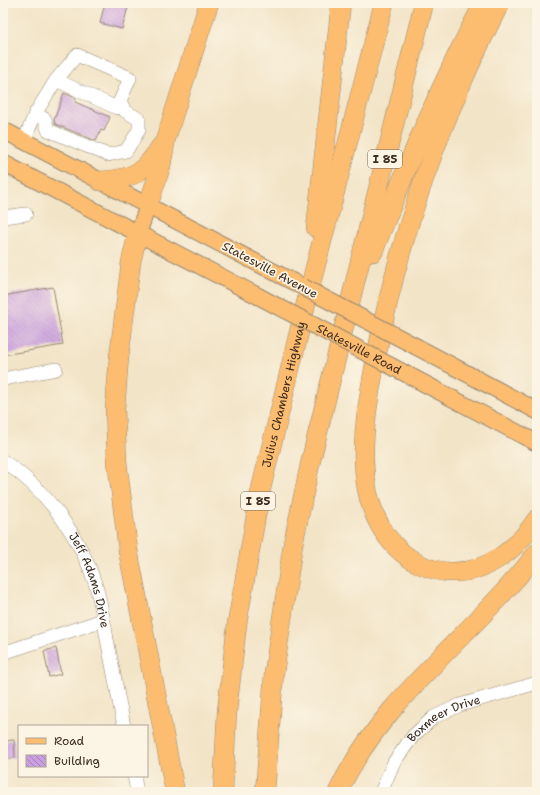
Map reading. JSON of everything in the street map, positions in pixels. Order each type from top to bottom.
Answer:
[{"type":"highway","points":[[148,206],[161,166],[166,138],[209,3]]},
{"type":"highway","points":[[308,295],[340,3]]},
{"type":"highway","name":"Julius Chambers Highway","points":[[223,792],[227,711],[243,580],[260,493],[308,295],[384,3]]},
{"type":"highway","name":"I 85","points":[[265,792],[271,701],[285,587],[301,502],[424,3]]},
{"type":"highway","points":[[347,316],[429,113],[452,63],[484,3]]},
{"type":"highway","points":[[500,3],[463,79],[435,146],[419,190],[395,271],[387,304],[369,398],[364,438],[365,474],[370,504],[383,531],[400,552],[423,566],[434,570],[460,572],[484,566],[507,553],[526,534],[537,519]]},
{"type":"highway","points":[[100,181],[121,179],[138,174],[152,160],[166,138]]},
{"type":"highway","points":[[138,233],[131,262],[117,377],[115,409],[117,461],[128,550],[175,792]]},
{"type":"highway","points":[[338,792],[366,745],[396,705],[494,603],[537,553]]},
{"type":"main road","name":"Statesville Avenue","points":[[3,130],[537,410]]},
{"type":"main road","points":[[3,162],[138,233],[148,206]]},
{"type":"main road","name":"Statesville Road","points":[[138,233],[537,443]]},
{"type":"street","points":[[24,141],[35,114],[56,80],[77,55],[130,78],[116,108],[56,80]]},
{"type":"street","points":[[35,114],[45,119],[48,130],[108,155],[126,151],[139,130],[139,120],[125,111],[120,101]]},
{"type":"street","points":[[3,217],[26,214]]},
{"type":"street","points":[[3,380],[56,368]]},
{"type":"street","name":"Jeff Adams Drive","points":[[3,461],[36,487],[66,524],[87,564],[96,586],[124,725]]},
{"type":"street","points":[[3,653],[103,620]]},
{"type":"street","name":"Boxmeer Drive","points":[[381,792],[394,762],[413,736],[434,717],[460,705],[537,683]]},
{"type":"street","points":[[134,777],[137,792]]},
{"type":"building","points":[[105,3],[129,3],[122,29],[100,23]]},
{"type":"building","points":[[64,93],[76,98],[75,102],[110,117],[104,131],[101,130],[96,141],[55,124],[54,120]]},
{"type":"building","points":[[53,287],[63,345],[3,355],[3,296]]},
{"type":"building","points":[[56,648],[61,674],[49,677],[44,651]]},
{"type":"building","points":[[14,740],[15,758],[3,759],[3,741]]}]
